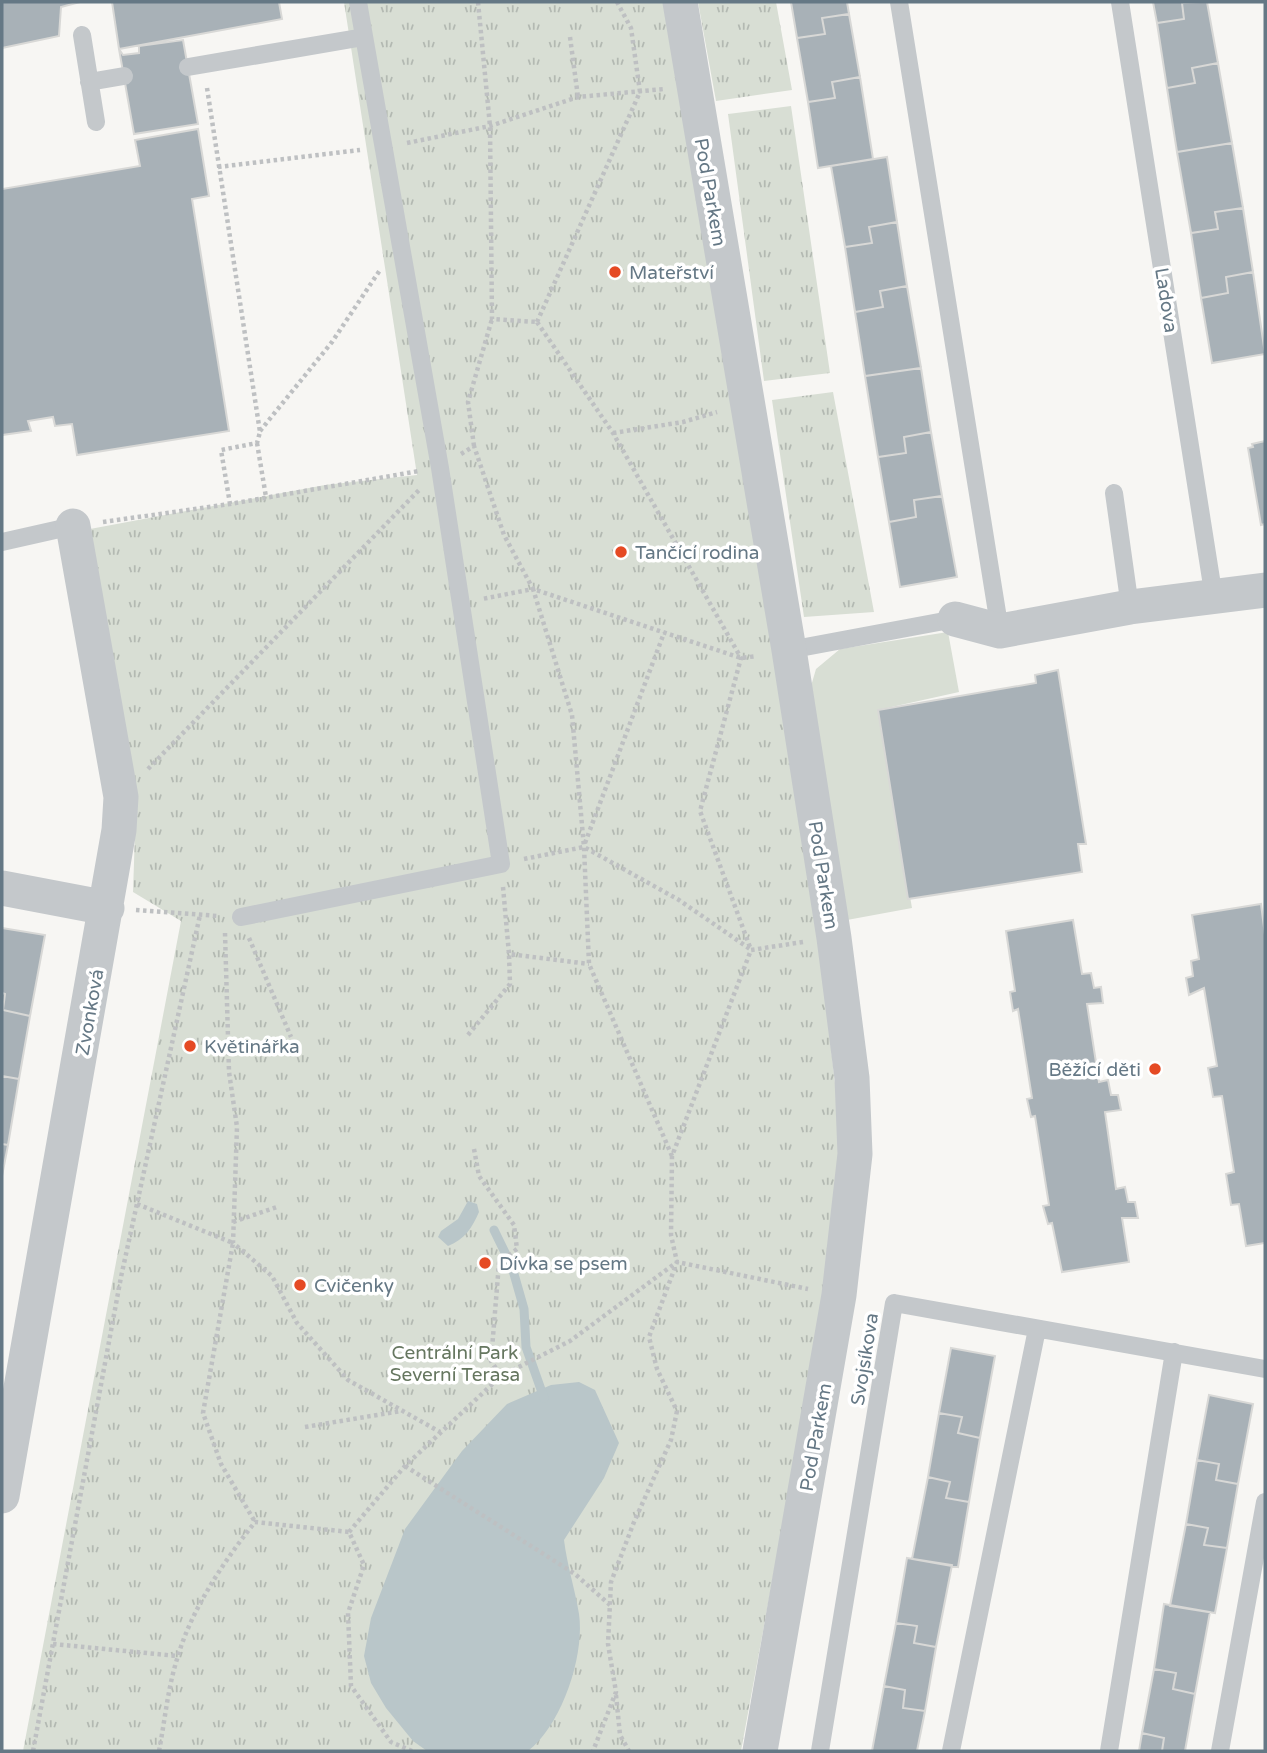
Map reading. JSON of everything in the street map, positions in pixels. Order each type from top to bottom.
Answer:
[{"type":"street","name":"Pod Parkem","points":[[680,2],[789,650],[834,938],[852,1078],[856,1154],[839,1295],[760,1751]]},
{"type":"street","name":"Zvonková","points":[[2,1496],[107,908],[121,797],[73,526]]},
{"type":"street","points":[[955,619],[1000,631],[1130,607],[1265,590]]},
{"type":"street","points":[[2,888],[107,908]]},
{"type":"lane","points":[[241,918],[501,864],[440,468],[358,2]]},
{"type":"lane","points":[[899,2],[1000,631]]},
{"type":"lane","name":"Ladova","points":[[1120,2],[1214,598]]},
{"type":"lane","points":[[82,35],[96,122]]},
{"type":"lane","points":[[195,66],[364,37]]},
{"type":"lane","points":[[89,82],[124,76]]},
{"type":"lane","points":[[1114,493],[1130,607]]},
{"type":"lane","points":[[2,542],[73,526]]},
{"type":"lane","points":[[789,650],[955,619]]},
{"type":"lane","name":"Svojsíkova","points":[[820,1751],[894,1303],[1265,1368]]},
{"type":"lane","points":[[951,1751],[1037,1329]]},
{"type":"lane","points":[[1109,1751],[1174,1352]]},
{"type":"lane","points":[[1220,1751],[1265,1502]]},
{"type":"path","points":[[478,2],[490,126],[492,319],[468,402],[474,446],[504,536],[533,589],[572,715],[584,847],[589,964],[672,1156]]},
{"type":"path","points":[[537,322],[640,92],[631,28],[617,2]]},
{"type":"path","points":[[570,37],[578,97]]},
{"type":"path","points":[[195,66],[218,167],[260,432]]},
{"type":"path","points":[[218,167],[384,148],[490,126],[578,97],[693,85]]},
{"type":"path","points":[[266,497],[257,443],[260,432],[332,342],[400,241]]},
{"type":"path","points":[[492,319],[537,322]]},
{"type":"path","points":[[537,322],[613,433],[741,658],[701,811],[751,950],[672,1156],[671,1235],[677,1262],[649,1337],[657,1369],[677,1411],[671,1440],[634,1522],[611,1582],[608,1644],[620,1735],[629,1751]]},
{"type":"path","points":[[613,433],[683,422],[748,405]]},
{"type":"path","points":[[230,504],[221,450],[257,443]]},
{"type":"path","points":[[121,797],[440,468],[474,446]]},
{"type":"path","points":[[73,526],[230,504],[440,468]]},
{"type":"path","points":[[460,603],[533,589],[741,658],[789,650]]},
{"type":"path","points":[[584,847],[664,633]]},
{"type":"path","points":[[468,1035],[510,984],[501,864],[584,847],[679,900],[751,950],[834,938]]},
{"type":"path","points":[[107,908],[241,918]]},
{"type":"path","points":[[33,1751],[137,1204],[200,915]]},
{"type":"path","points":[[241,918],[291,1037]]},
{"type":"path","points":[[241,918],[224,934],[229,1072],[237,1127],[233,1242],[203,1413],[221,1464],[255,1522]]},
{"type":"path","points":[[509,954],[589,964]]},
{"type":"path","points":[[474,1149],[479,1176],[514,1226],[517,1249],[499,1263],[491,1362],[501,1376]]},
{"type":"path","points":[[137,1204],[233,1242],[272,1276],[297,1323],[348,1380],[440,1432]]},
{"type":"path","points":[[233,1222],[277,1207]]},
{"type":"path","points":[[349,1532],[405,1466],[501,1376],[570,1341],[677,1262],[839,1295]]},
{"type":"path","points":[[304,1427],[402,1411]]},
{"type":"path","points":[[405,1466],[575,1574],[611,1605]]},
{"type":"path","points":[[255,1522],[349,1532]]},
{"type":"path","points":[[159,1751],[177,1657],[191,1625],[233,1550],[255,1522]]},
{"type":"path","points":[[349,1532],[364,1565],[348,1613],[351,1686],[391,1742],[412,1751]]},
{"type":"path","points":[[53,1644],[177,1657]]},
{"type":"path","points":[[593,1751],[616,1692]]},
{"type":"green space","name":"Centrální Park Severní Terasa","points":[[344,2],[668,2],[814,898],[842,1145],[822,1310],[741,1751],[23,1751],[181,921],[133,892],[135,833],[90,529],[325,485],[417,475]]},
{"type":"green space","points":[[698,2],[776,2],[792,90],[716,101]]},
{"type":"green space","points":[[791,106],[830,373],[764,381],[728,114]]},
{"type":"green space","points":[[833,392],[874,612],[804,617],[772,400]]},
{"type":"green space","points":[[948,632],[959,692],[878,710],[912,908],[847,920],[809,693],[816,669],[840,649]]},
{"type":"shaded area","points":[[468,1201],[477,1204],[479,1212],[467,1232],[448,1246],[438,1237],[441,1231],[458,1219]]},
{"type":"shaded area","points":[[579,1382],[595,1390],[619,1443],[604,1478],[564,1540],[580,1631],[574,1669],[561,1707],[540,1739],[528,1751],[427,1751],[413,1741],[386,1708],[371,1683],[364,1656],[371,1618],[405,1529],[462,1451],[507,1404],[551,1385]]},
{"type":"building","points":[[2,2],[80,2],[61,7],[59,36],[2,48]]},
{"type":"building","points":[[112,2],[279,2],[282,19],[119,49]]},
{"type":"building","points":[[791,2],[847,2],[849,14],[822,18],[825,34],[797,38]]},
{"type":"building","points":[[1153,2],[1188,2],[1182,3],[1184,19],[1157,23]]},
{"type":"building","points":[[1207,2],[1218,63],[1192,68],[1195,83],[1167,88],[1157,23],[1184,19],[1182,3]]},
{"type":"building","points":[[849,14],[860,77],[832,82],[835,98],[808,102],[797,38],[825,34],[822,18]]},
{"type":"building","points":[[183,40],[198,124],[134,134],[119,49],[123,55],[139,53],[139,46]]},
{"type":"building","points":[[1218,63],[1232,143],[1177,152],[1167,88],[1195,83],[1192,68]]},
{"type":"building","points":[[860,77],[873,159],[818,168],[808,102],[835,98],[832,82]]},
{"type":"building","points":[[198,129],[209,196],[192,199],[229,431],[77,455],[72,424],[55,426],[53,417],[28,421],[31,431],[2,435],[2,189],[140,166],[135,140]]},
{"type":"building","points":[[1232,143],[1243,208],[1215,212],[1218,229],[1191,233],[1177,152]]},
{"type":"building","points":[[887,157],[897,222],[869,227],[872,243],[845,247],[831,166]]},
{"type":"building","points":[[1243,208],[1253,272],[1226,277],[1228,293],[1201,298],[1191,233],[1218,229],[1215,212]]},
{"type":"building","points":[[897,222],[907,286],[880,291],[883,307],[855,312],[845,247],[872,243],[869,227]]},
{"type":"building","points":[[1253,272],[1265,354],[1212,363],[1201,298],[1228,293],[1226,277]]},
{"type":"building","points":[[907,286],[921,368],[865,376],[855,312],[883,307],[880,291]]},
{"type":"building","points":[[921,368],[931,432],[904,437],[906,453],[878,457],[865,376]]},
{"type":"building","points":[[931,432],[942,496],[914,500],[916,517],[889,522],[878,457],[906,453],[904,437]]},
{"type":"building","points":[[1265,441],[1265,524],[1261,525],[1248,448],[1253,447],[1252,444]]},
{"type":"building","points":[[942,496],[957,577],[900,587],[889,522],[916,517],[914,500]]},
{"type":"building","points":[[1058,670],[1086,844],[1078,844],[1082,872],[908,899],[878,710],[1036,683],[1035,675]]},
{"type":"building","points":[[1261,904],[1265,935],[1265,1243],[1246,1246],[1239,1204],[1231,1205],[1226,1174],[1234,1172],[1222,1096],[1213,1097],[1208,1068],[1217,1066],[1204,988],[1189,995],[1186,978],[1193,976],[1191,961],[1199,959],[1192,915]]},
{"type":"building","points":[[1073,920],[1082,974],[1091,973],[1094,988],[1101,987],[1103,1003],[1087,1004],[1099,1082],[1108,1080],[1111,1095],[1118,1095],[1121,1110],[1105,1112],[1116,1189],[1125,1187],[1128,1202],[1135,1202],[1138,1218],[1122,1218],[1129,1262],[1062,1272],[1052,1223],[1048,1224],[1043,1206],[1049,1205],[1035,1116],[1031,1117],[1027,1099],[1032,1098],[1018,1009],[1013,1011],[1010,992],[1015,991],[1006,931]]},
{"type":"building","points":[[2,928],[45,935],[30,1016],[3,1010],[5,994],[2,993]]},
{"type":"building","points":[[2,993],[5,994],[3,1010],[30,1016],[19,1079],[2,1076]]},
{"type":"building","points":[[2,1076],[19,1079],[8,1145],[2,1144]]},
{"type":"building","points":[[2,1144],[8,1145],[2,1176]]},
{"type":"building","points":[[951,1348],[995,1356],[980,1438],[958,1433],[962,1417],[939,1413]]},
{"type":"building","points":[[1209,1395],[1253,1404],[1238,1484],[1216,1480],[1219,1464],[1197,1460]]},
{"type":"building","points":[[939,1413],[962,1417],[958,1433],[980,1438],[969,1502],[946,1498],[950,1482],[928,1477]]},
{"type":"building","points":[[1197,1460],[1219,1464],[1216,1480],[1238,1484],[1227,1548],[1204,1545],[1208,1528],[1186,1524]]},
{"type":"building","points":[[928,1477],[950,1482],[946,1498],[969,1502],[958,1567],[912,1559]]},
{"type":"building","points":[[1186,1524],[1208,1528],[1204,1545],[1227,1548],[1215,1613],[1170,1606]]},
{"type":"building","points":[[907,1558],[952,1565],[936,1647],[914,1643],[917,1626],[896,1623]]},
{"type":"building","points":[[1164,1604],[1210,1612],[1195,1694],[1173,1689],[1176,1673],[1154,1669]]},
{"type":"building","points":[[896,1623],[917,1626],[914,1643],[936,1647],[925,1711],[903,1708],[905,1690],[884,1686]]},
{"type":"building","points":[[1154,1669],[1176,1673],[1173,1689],[1195,1694],[1185,1751],[1162,1751],[1164,1738],[1142,1733]]},
{"type":"building","points":[[884,1686],[905,1690],[903,1708],[925,1711],[917,1751],[872,1751]]},
{"type":"building","points":[[1142,1733],[1164,1738],[1162,1751],[1139,1751]]},
{"type":"waterway","points":[[494,1230],[512,1267],[524,1309],[526,1347],[544,1398]]},
{"type":"place","name":"Mateřství","points":[[615,272]]},
{"type":"place","name":"Tančící rodina","points":[[621,552]]},
{"type":"place","name":"Květinářka","points":[[190,1046]]},
{"type":"place","name":"Běžící děti","points":[[1155,1069]]},
{"type":"place","name":"Dívka se psem","points":[[485,1263]]},
{"type":"place","name":"Cvičenky","points":[[300,1285]]}]
